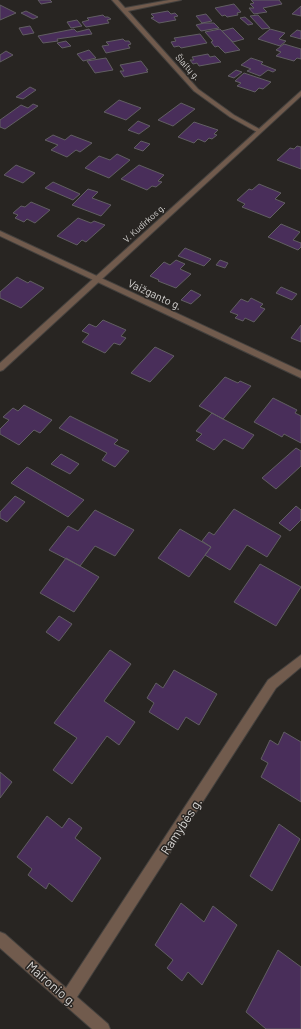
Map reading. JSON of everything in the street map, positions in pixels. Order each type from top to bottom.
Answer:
[{"type":"street","name":"Šlaitų g.","points":[[115,0],[196,90],[232,116],[259,131]]},
{"type":"street","points":[[124,10],[178,0]]},
{"type":"street","name":"V. Kudirkos g.","points":[[0,368],[301,94]]},
{"type":"street","name":"Vaižganto g.","points":[[0,233],[301,375]]},
{"type":"street","name":"Ramybės g.","points":[[68,998],[272,684],[301,660]]},
{"type":"street","name":"Maironio g.","points":[[0,939],[103,1029]]},
{"type":"building","points":[[38,0],[50,0],[52,2],[41,4]]},
{"type":"building","points":[[251,0],[279,0],[282,4],[263,8],[267,12],[254,14],[249,8],[254,8],[250,4],[254,3]]},
{"type":"building","points":[[234,4],[241,12],[237,13],[238,15],[227,17],[225,15],[222,16],[215,8]]},
{"type":"building","points":[[0,5],[16,13],[0,20]]},
{"type":"building","points":[[301,6],[301,16],[292,14]]},
{"type":"building","points":[[26,11],[38,17],[33,19],[21,13]]},
{"type":"building","points":[[168,11],[171,14],[175,13],[178,16],[174,17],[176,20],[159,23],[151,18],[154,17],[151,14]]},
{"type":"building","points":[[206,14],[212,21],[202,23],[196,16]]},
{"type":"building","points":[[103,15],[111,19],[107,20],[109,23],[86,27],[82,22],[89,20],[87,18]]},
{"type":"building","points":[[258,15],[270,28],[262,29],[250,16]]},
{"type":"building","points":[[245,17],[253,24],[248,25],[240,18]]},
{"type":"building","points":[[77,20],[82,26],[71,28],[67,22]]},
{"type":"building","points":[[214,23],[219,28],[201,31],[196,25]]},
{"type":"building","points":[[30,26],[34,33],[23,35],[19,28]]},
{"type":"building","points":[[233,28],[244,39],[233,42],[222,31]]},
{"type":"building","points":[[74,29],[77,32],[89,29],[92,34],[57,39],[58,41],[43,43],[38,36]]},
{"type":"building","points":[[220,29],[240,50],[225,53],[218,46],[215,47],[211,42],[213,41],[205,32]]},
{"type":"building","points":[[270,29],[285,33],[279,39],[286,41],[280,46],[258,39]]},
{"type":"building","points":[[297,30],[301,31],[301,39],[290,36]]},
{"type":"building","points":[[200,34],[207,43],[181,48],[179,46],[174,47],[171,42],[176,41],[174,38]]},
{"type":"building","points":[[123,39],[125,41],[129,41],[131,44],[128,45],[130,48],[106,53],[102,46],[109,45],[106,42]]},
{"type":"building","points":[[66,41],[71,46],[62,48],[57,43]]},
{"type":"building","points":[[284,44],[301,49],[301,59],[297,58],[294,61],[276,56],[281,52],[276,50]]},
{"type":"building","points":[[89,50],[96,58],[83,61],[77,54]]},
{"type":"building","points":[[6,51],[13,55],[0,62],[0,55]]},
{"type":"building","points":[[208,54],[210,57],[215,56],[221,62],[199,66],[197,63],[193,64],[190,60],[194,60],[192,57]]},
{"type":"building","points":[[106,58],[113,70],[95,73],[87,61]]},
{"type":"building","points":[[251,58],[263,62],[261,64],[276,70],[273,72],[268,70],[260,76],[247,71],[251,69],[241,65]]},
{"type":"building","points":[[141,61],[148,72],[124,77],[120,71],[124,71],[120,65]]},
{"type":"building","points":[[236,70],[242,72],[234,78],[228,76]]},
{"type":"building","points":[[244,73],[271,82],[263,89],[259,88],[255,92],[237,86],[241,83],[235,81]]},
{"type":"building","points":[[30,87],[36,90],[23,99],[16,97]]},
{"type":"building","points":[[119,100],[141,108],[126,120],[104,112]]},
{"type":"building","points":[[181,103],[195,109],[173,126],[158,120]]},
{"type":"building","points":[[33,104],[38,106],[5,129],[0,127],[0,120],[21,105],[28,108]]},
{"type":"building","points":[[138,121],[150,126],[139,134],[128,130]]},
{"type":"building","points":[[194,122],[218,130],[214,134],[217,135],[212,139],[209,138],[205,142],[198,139],[194,143],[178,137]]},
{"type":"building","points":[[53,135],[65,140],[71,135],[92,143],[80,152],[76,150],[67,157],[51,150],[58,145],[45,140]]},
{"type":"building","points":[[141,141],[150,144],[143,151],[134,148]]},
{"type":"building","points":[[297,146],[301,147],[301,169],[277,160],[290,148],[294,149]]},
{"type":"building","points":[[117,154],[130,160],[109,178],[85,168],[99,156],[110,160]]},
{"type":"building","points":[[16,165],[35,173],[23,183],[4,175]]},
{"type":"building","points":[[139,165],[164,175],[158,181],[162,182],[156,187],[152,186],[147,190],[121,179]]},
{"type":"building","points":[[53,182],[80,194],[73,200],[45,188]]},
{"type":"building","points":[[259,184],[281,193],[275,199],[285,203],[270,218],[242,207],[245,204],[237,200],[249,189],[252,190]]},
{"type":"building","points":[[88,189],[98,192],[92,198],[111,205],[101,216],[72,205]]},
{"type":"building","points":[[31,202],[50,210],[35,223],[27,219],[24,222],[15,218],[18,215],[13,213],[21,206],[25,207]]},
{"type":"building","points":[[78,218],[91,223],[94,221],[105,225],[86,242],[82,240],[77,245],[57,236]]},
{"type":"building","points":[[281,224],[300,232],[293,240],[301,243],[301,247],[298,250],[268,237]]},
{"type":"building","points":[[185,248],[211,259],[204,266],[178,256]]},
{"type":"building","points":[[176,260],[185,264],[180,269],[191,274],[176,288],[150,276],[164,262],[170,265]]},
{"type":"building","points":[[220,260],[228,263],[225,268],[216,265]]},
{"type":"building","points":[[17,277],[28,283],[30,281],[44,288],[21,308],[0,298],[0,292]]},
{"type":"building","points":[[281,287],[297,294],[292,300],[276,293]]},
{"type":"building","points":[[191,290],[201,295],[191,304],[181,300]]},
{"type":"building","points":[[251,298],[263,304],[260,307],[265,309],[254,322],[245,318],[243,321],[235,318],[238,315],[230,312],[241,299],[248,302]]},
{"type":"building","points":[[103,320],[126,330],[121,336],[126,338],[120,345],[114,343],[105,353],[82,342],[89,334],[82,331],[89,324],[96,327]]},
{"type":"building","points":[[301,325],[301,342],[291,338]]},
{"type":"building","points":[[155,347],[174,356],[150,382],[131,373]]},
{"type":"building","points":[[225,377],[238,383],[240,381],[251,386],[223,419],[199,406]]},
{"type":"building","points":[[273,398],[297,410],[295,413],[301,416],[301,443],[284,434],[282,437],[254,422]]},
{"type":"building","points":[[24,405],[52,420],[40,433],[34,430],[19,445],[0,434],[0,429],[9,420],[3,417],[13,408],[18,411]]},
{"type":"building","points":[[212,413],[254,435],[243,449],[224,439],[214,450],[196,440],[202,434],[196,431]]},
{"type":"building","points":[[70,416],[118,440],[114,444],[129,451],[115,467],[102,460],[107,453],[59,428]]},
{"type":"building","points":[[296,448],[301,451],[301,466],[276,489],[262,478]]},
{"type":"building","points":[[61,454],[79,464],[70,474],[51,464]]},
{"type":"building","points":[[27,467],[84,500],[68,517],[11,483]]},
{"type":"building","points":[[15,496],[25,502],[7,522],[0,518],[0,512]]},
{"type":"building","points":[[296,506],[301,510],[301,520],[290,531],[279,523]]},
{"type":"building","points":[[234,509],[281,536],[267,557],[247,545],[230,570],[205,555],[211,547],[202,541],[209,532],[214,535]]},
{"type":"building","points":[[95,510],[134,530],[115,556],[95,546],[80,566],[49,550],[68,526],[78,531]]},
{"type":"building","points":[[180,529],[211,547],[189,577],[158,558]]},
{"type":"building","points":[[66,558],[99,577],[74,612],[40,593]]},
{"type":"building","points":[[260,564],[301,587],[276,626],[234,602]]},
{"type":"building","points":[[59,616],[72,624],[59,641],[46,632]]},
{"type":"building","points":[[110,650],[131,664],[104,701],[135,722],[119,745],[107,736],[72,784],[53,770],[77,738],[54,723]]},
{"type":"building","points":[[174,670],[217,694],[199,725],[186,717],[178,730],[149,712],[154,703],[147,698],[156,683],[163,688]]},
{"type":"building","points":[[284,732],[301,742],[301,802],[261,777],[268,763],[261,759],[270,740],[278,745]]},
{"type":"building","points":[[0,772],[12,782],[0,798]]},
{"type":"building","points":[[47,816],[62,828],[69,818],[82,828],[75,838],[101,858],[72,902],[49,883],[46,889],[28,875],[32,869],[17,857]]},
{"type":"building","points":[[279,824],[300,839],[272,891],[250,876]]},
{"type":"building","points":[[181,903],[204,922],[213,906],[237,925],[202,985],[188,972],[182,981],[167,968],[173,960],[155,945]]},
{"type":"building","points":[[278,950],[301,967],[301,1029],[266,1029],[246,1012]]}]
